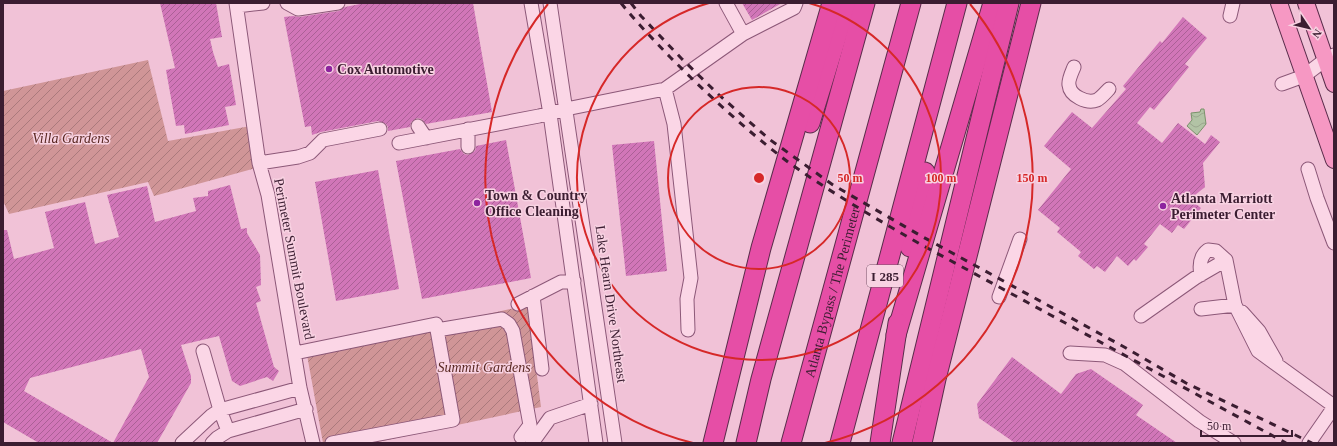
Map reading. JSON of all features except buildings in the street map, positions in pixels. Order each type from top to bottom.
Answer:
[{"type":"highway","points":[[713,443],[760,248],[832,3]]},
{"type":"highway","points":[[722,408],[847,3]]},
{"type":"highway","points":[[746,443],[761,379],[865,3]]},
{"type":"highway","name":"Atlanta Bypass / The Perimeter","points":[[791,443],[911,3]]},
{"type":"highway","name":"I 285","points":[[840,443],[957,3]]},
{"type":"highway","points":[[896,335],[994,3]]},
{"type":"highway","points":[[902,443],[1009,3]]},
{"type":"highway","points":[[922,443],[936,379],[1031,3]]},
{"type":"highway","points":[[880,443],[904,282],[931,141],[930,109]]},
{"type":"main road","points":[[1279,3],[1334,160]]},
{"type":"main road","points":[[1306,3],[1330,57],[1334,84]]},
{"type":"street","points":[[236,5],[264,3]]},
{"type":"street","points":[[288,3],[298,9],[338,3]]},
{"type":"street","points":[[531,3],[550,114],[596,443]]},
{"type":"street","name":"Lake Hearn Drive Northeast","points":[[550,3],[615,443]]},
{"type":"street","points":[[726,3],[743,34]]},
{"type":"street","points":[[399,143],[550,114],[566,109],[665,89],[743,34],[794,8],[796,3]]},
{"type":"street","points":[[1230,16],[1233,3]]},
{"type":"street","name":"Perimeter Summit Boulevard","points":[[236,5],[259,163],[268,195],[300,388],[313,443]]},
{"type":"street","points":[[1282,84],[1304,76],[1330,57]]},
{"type":"street","points":[[1074,67],[1068,84],[1071,92],[1078,98],[1097,100],[1109,89]]},
{"type":"street","points":[[665,89],[674,124],[691,278],[687,298],[688,330]]},
{"type":"street","points":[[418,126],[426,138]]},
{"type":"street","points":[[259,163],[298,157],[310,153],[323,140],[380,129]]},
{"type":"street","points":[[468,129],[468,147]]},
{"type":"street","points":[[1308,169],[1334,243]]},
{"type":"street","points":[[999,297],[1020,239]]},
{"type":"street","points":[[1141,316],[1201,274],[1226,260],[1235,305],[1258,351],[1334,406],[1309,443]]},
{"type":"street","points":[[518,304],[560,282],[574,281]]},
{"type":"street","points":[[533,296],[542,369]]},
{"type":"street","points":[[1201,309],[1235,305]]},
{"type":"street","points":[[437,330],[502,319],[509,324],[513,331],[530,425],[527,440]]},
{"type":"street","points":[[295,353],[436,324],[453,420],[332,443]]},
{"type":"street","points":[[203,351],[220,410],[228,431]]},
{"type":"street","points":[[1070,353],[1105,355],[1125,364],[1200,421],[1234,443]]},
{"type":"street","points":[[182,443],[211,416],[220,410],[300,388]]},
{"type":"street","points":[[527,440],[550,418],[591,404]]},
{"type":"street","points":[[212,443],[228,431],[306,409]]},
{"type":"green space","name":"Villa Gardens","points":[[148,60],[168,141],[256,125],[263,166],[154,196],[148,182],[9,214],[3,201],[3,91]]},
{"type":"green space","name":"Summit Gardens","points":[[528,305],[541,407],[373,443],[323,443],[307,355]]},
{"type":"water","points":[[1201,109],[1204,109],[1206,124],[1197,135],[1187,126],[1192,120],[1191,113],[1200,112]]},
{"type":"railway","points":[[621,3],[639,24],[698,85],[757,137],[788,162],[820,184],[920,244],[1286,443]]},
{"type":"railway","points":[[631,3],[641,16],[681,58],[718,94],[769,139],[833,185],[923,237],[1126,348],[1186,383],[1312,443]]},
{"type":"place","name":"Cox Automotive","points":[[329,69]]},
{"type":"place","name":"Town & Country Office Cleaning","points":[[477,203]]},
{"type":"place","name":"Atlanta Marriott Perimeter Center","points":[[1163,206]]}]
